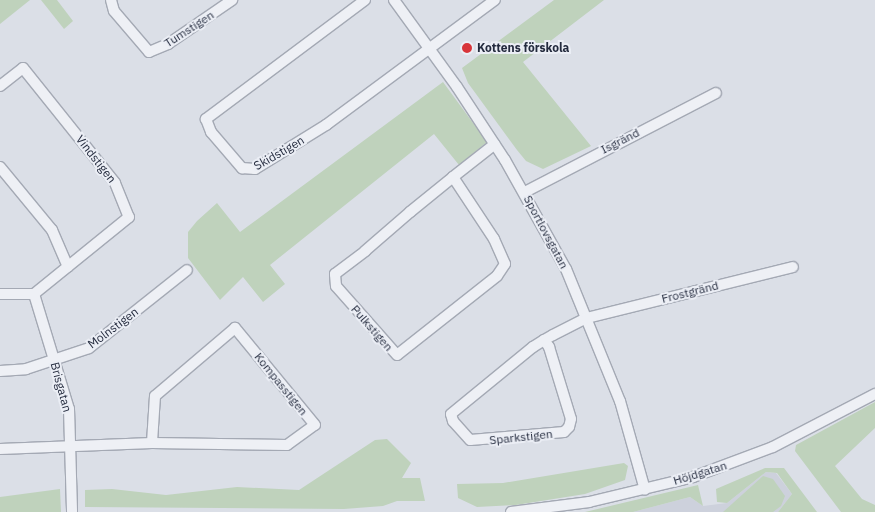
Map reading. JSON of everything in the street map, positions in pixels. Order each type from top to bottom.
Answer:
[{"type":"street","name":"Tumstigen","points":[[111,0],[114,11],[149,52],[168,44],[232,0]]},
{"type":"street","name":"Skidstigen","points":[[366,0],[206,119],[211,132],[242,168],[255,169],[326,125],[430,49]]},
{"type":"street","name":"Sportlovsgatan","points":[[394,0],[495,144],[525,192],[588,318],[620,401],[645,490]]},
{"type":"street","points":[[430,49],[495,0]]},
{"type":"street","name":"Vindstigen","points":[[0,86],[23,68],[115,183],[129,217],[34,294]]},
{"type":"street","name":"Isgränd","points":[[525,192],[716,93]]},
{"type":"street","name":"Pulkstigen","points":[[453,177],[494,239],[505,264],[496,276],[397,355],[336,286],[335,274],[453,177],[495,144]]},
{"type":"street","points":[[0,167],[52,230],[68,268]]},
{"type":"street","name":"Frostgränd","points":[[588,318],[793,266]]},
{"type":"street","name":"Molnstigen","points":[[0,371],[26,369],[89,348],[187,270]]},
{"type":"street","points":[[0,294],[34,294]]},
{"type":"street","name":"Brisgatan","points":[[34,294],[69,409],[72,512]]},
{"type":"street","name":"Sparkstigen","points":[[544,340],[549,347],[571,419],[569,427],[564,432],[470,440],[453,421],[451,414],[544,340],[588,318]]},
{"type":"street","name":"Kompasstigen","points":[[70,447],[152,443],[287,446],[314,426],[235,328],[155,396],[152,443]]},
{"type":"street","name":"Höjdgatan","points":[[511,512],[589,502],[693,477],[773,447],[875,394]]},
{"type":"street","points":[[0,448],[70,447]]},
{"type":"shaded area","points":[[766,472],[776,473],[792,494],[778,512],[633,512],[690,497],[703,506],[727,503]]},
{"type":"green space","points":[[0,0],[30,0],[0,24]]},
{"type":"green space","points":[[41,0],[57,0],[73,21],[64,29]]},
{"type":"green space","points":[[554,0],[604,0],[523,62],[591,146],[543,169],[526,161],[517,150],[468,83],[462,68]]},
{"type":"green space","points":[[443,82],[487,142],[459,165],[434,134],[270,265],[285,284],[263,302],[243,277],[220,300],[188,258],[188,232],[197,221],[217,203],[240,232]]},
{"type":"green space","points":[[875,402],[875,428],[835,466],[862,499],[875,505],[875,512],[841,512],[795,451],[796,445]]},
{"type":"green space","points":[[387,439],[411,463],[402,478],[420,478],[425,501],[397,501],[383,506],[344,509],[85,507],[85,490],[112,489],[166,495],[237,487],[299,490],[375,440]]},
{"type":"green space","points":[[624,463],[628,466],[625,480],[585,494],[516,505],[477,507],[458,498],[457,484],[503,483]]},
{"type":"green space","points":[[765,468],[784,468],[817,512],[778,512],[792,494],[777,473],[766,472],[727,503],[717,502],[716,489]]},
{"type":"green space","points":[[763,476],[773,479],[785,496],[781,506],[773,512],[723,512]]},
{"type":"green space","points":[[698,485],[703,506],[690,497],[633,512],[585,512]]},
{"type":"green space","points":[[60,489],[61,512],[0,512],[0,497]]},
{"type":"place","name":"Kottens förskola","points":[[467,48]]}]
